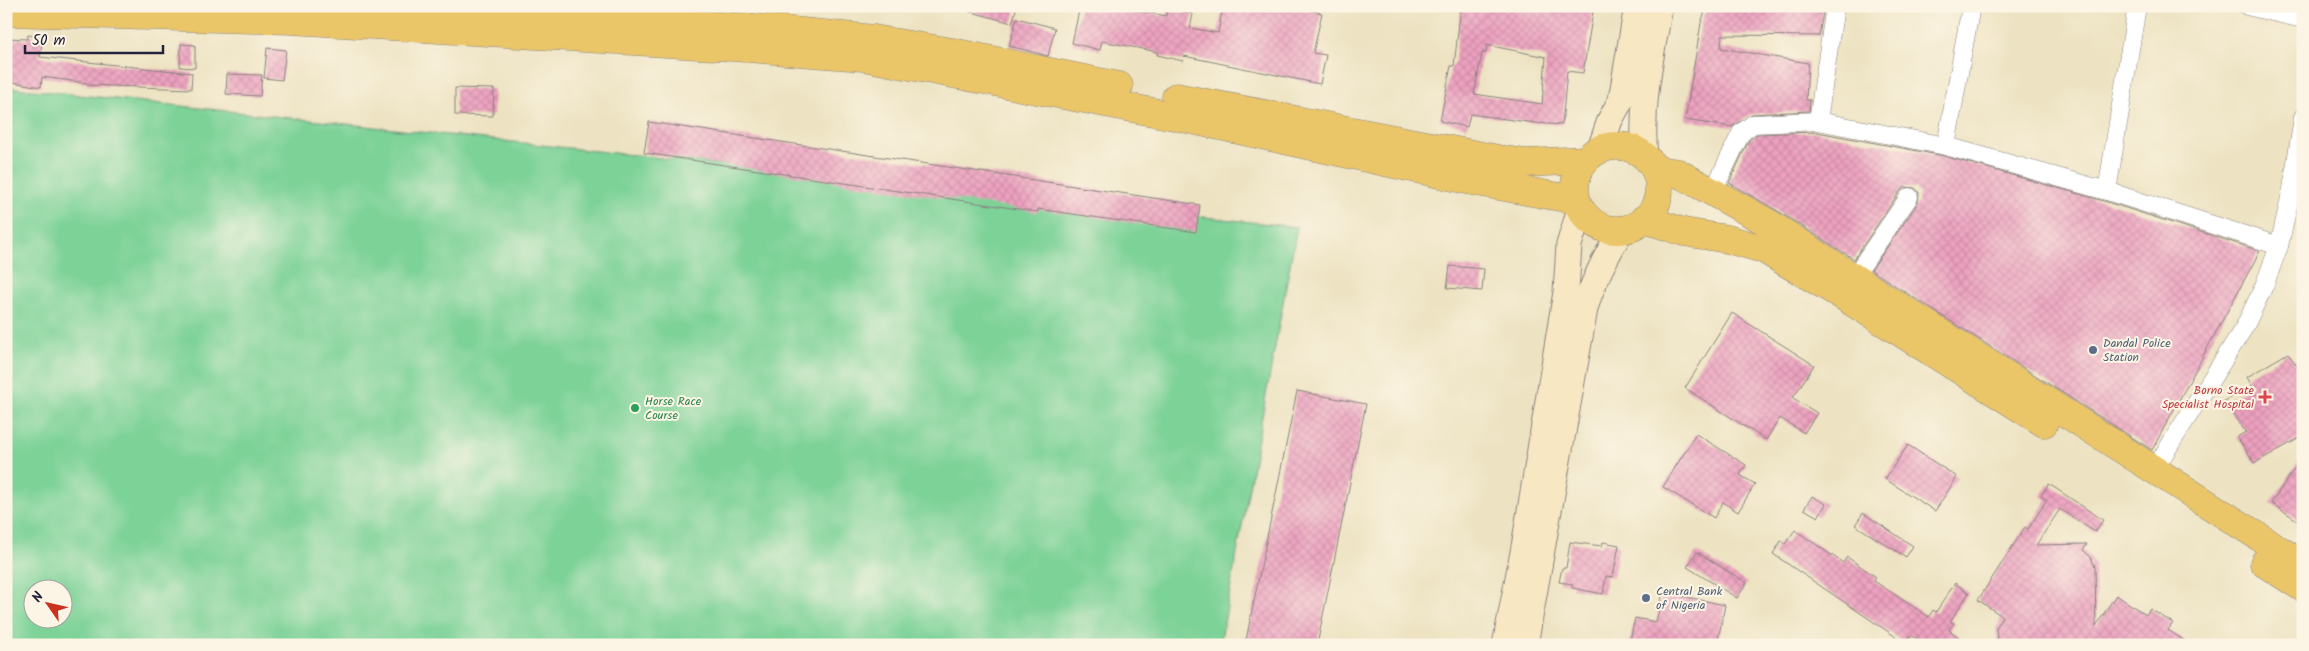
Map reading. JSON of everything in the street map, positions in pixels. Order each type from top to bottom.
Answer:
[{"type":"main road","points":[[396,6],[472,8],[772,29],[874,39],[962,54],[1322,137],[1498,186],[1578,205],[1591,221],[1606,228],[1633,224],[1727,239],[1763,249],[1850,300],[2303,588]]},
{"type":"main road","points":[[1505,645],[1524,547],[1566,292],[1569,245],[1578,205],[1575,183],[1580,167],[1593,154],[1621,100],[1637,6]]},
{"type":"main road","points":[[1525,645],[1585,309],[1599,270],[1633,224],[1653,209],[1658,196],[1658,183],[1650,163],[1642,124],[1643,105],[1660,6]]},
{"type":"main road","points":[[6,12],[291,20],[863,57],[1174,116],[1516,162],[1550,163],[1593,154],[1616,146],[1631,148],[1650,163],[1678,174],[1770,224],[2303,565]]},
{"type":"street","points":[[1818,121],[1834,6]]},
{"type":"street","points":[[1946,146],[1971,6]]},
{"type":"street","points":[[2107,191],[2137,6]]},
{"type":"street","points":[[2247,6],[2303,19]]},
{"type":"street","points":[[2154,470],[2245,326],[2264,286],[2298,191],[2303,117]]},
{"type":"street","points":[[1713,192],[1741,133],[1753,124],[1818,121],[1946,146],[2107,191],[2279,246]]},
{"type":"street","points":[[1854,277],[1909,197]]},
{"type":"green space","name":"Horse Race Course","points":[[6,87],[1297,227],[1220,645],[6,645]]},
{"type":"building","points":[[968,6],[1017,6],[1012,23],[968,11]]},
{"type":"building","points":[[1080,6],[1115,6],[1166,16],[1168,8],[1193,14],[1190,28],[1218,33],[1223,6],[1291,6],[1322,13],[1313,53],[1326,55],[1320,84],[1184,56],[1183,61],[1157,55],[1158,52],[1102,41],[1100,50],[1072,43]]},
{"type":"building","points":[[1461,6],[1594,6],[1583,73],[1567,71],[1562,125],[1470,114],[1467,127],[1440,121],[1451,66],[1454,66]],"holes":[[[1487,45],[1546,57],[1542,104],[1474,94],[1482,53],[1486,53]]]},
{"type":"building","points":[[1707,6],[1824,6],[1819,36],[1722,35],[1721,48],[1808,63],[1806,100],[1810,100],[1809,111],[1752,114],[1732,127],[1685,120],[1701,23]]},
{"type":"building","points":[[1017,18],[1055,28],[1048,56],[1009,46]]},
{"type":"building","points":[[28,35],[43,37],[40,57],[192,73],[191,89],[87,85],[87,83],[42,77],[41,87],[6,81],[6,38],[27,39]]},
{"type":"building","points":[[181,44],[195,45],[195,68],[180,67]]},
{"type":"building","points":[[267,48],[286,50],[282,80],[264,78]]},
{"type":"building","points":[[227,74],[262,75],[260,96],[226,94]]},
{"type":"building","points":[[455,88],[494,89],[493,116],[455,115]]},
{"type":"building","points":[[649,122],[1200,205],[1196,232],[1038,209],[1038,212],[644,153]]},
{"type":"building","name":"Dandal Police Station","points":[[1817,132],[1944,156],[2104,201],[2260,251],[2152,450],[1871,270],[1918,203],[1919,193],[1915,188],[1905,187],[1900,191],[1854,259],[1778,211],[1729,183],[1749,140],[1757,134]]},
{"type":"building","points":[[1450,266],[1484,269],[1482,291],[1447,288]]},
{"type":"building","points":[[1732,313],[1814,365],[1793,398],[1817,413],[1804,433],[1780,418],[1766,440],[1685,388]]},
{"type":"building","points":[[2288,353],[2303,375],[2303,436],[2255,463],[2237,437],[2246,432],[2223,402],[2252,386],[2247,377]]},
{"type":"building","points":[[1297,391],[1366,404],[1317,645],[1245,645]]},
{"type":"building","points":[[1696,434],[1746,465],[1740,475],[1755,484],[1738,512],[1723,502],[1714,518],[1663,487]]},
{"type":"building","points":[[1908,445],[1957,477],[1935,511],[1885,479]]},
{"type":"building","points":[[2303,456],[2303,524],[2271,503]]},
{"type":"building","points":[[2049,484],[2103,520],[2095,532],[2060,509],[2036,545],[2087,544],[2083,550],[2091,557],[2095,567],[2096,626],[2116,595],[2146,615],[2150,609],[2173,623],[2168,630],[2191,645],[1998,645],[1996,629],[2002,616],[1978,600],[2025,527],[2028,529],[2047,500],[2041,496]]},
{"type":"building","points":[[1812,496],[1826,504],[1818,517],[1804,509]]},
{"type":"building","points":[[1863,513],[1913,546],[1906,557],[1855,525]]},
{"type":"building","points":[[1795,530],[1843,563],[1847,557],[1876,577],[1874,581],[1929,617],[1933,610],[1936,612],[1955,583],[1969,593],[1950,621],[1954,623],[1949,630],[1970,645],[1926,645],[1911,635],[1905,643],[1773,554],[1781,541],[1785,544]]},
{"type":"building","points":[[1570,542],[1602,546],[1603,542],[1619,545],[1613,577],[1606,576],[1603,594],[1572,588],[1572,584],[1559,582],[1562,568],[1566,568]]},
{"type":"building","points":[[1697,552],[1747,583],[1737,598],[1687,567]]},
{"type":"building","points":[[1663,592],[1725,605],[1717,645],[1629,645],[1635,618],[1656,622]]},
{"type":"place","name":"Dandal Police Station","points":[[2093,350]]},
{"type":"place","name":"Borno State Specialist Hospital","points":[[2265,397]]},
{"type":"place","name":"Horse Race Course","points":[[635,408]]},
{"type":"place","name":"Central Bank of Nigeria","points":[[1646,598]]}]
